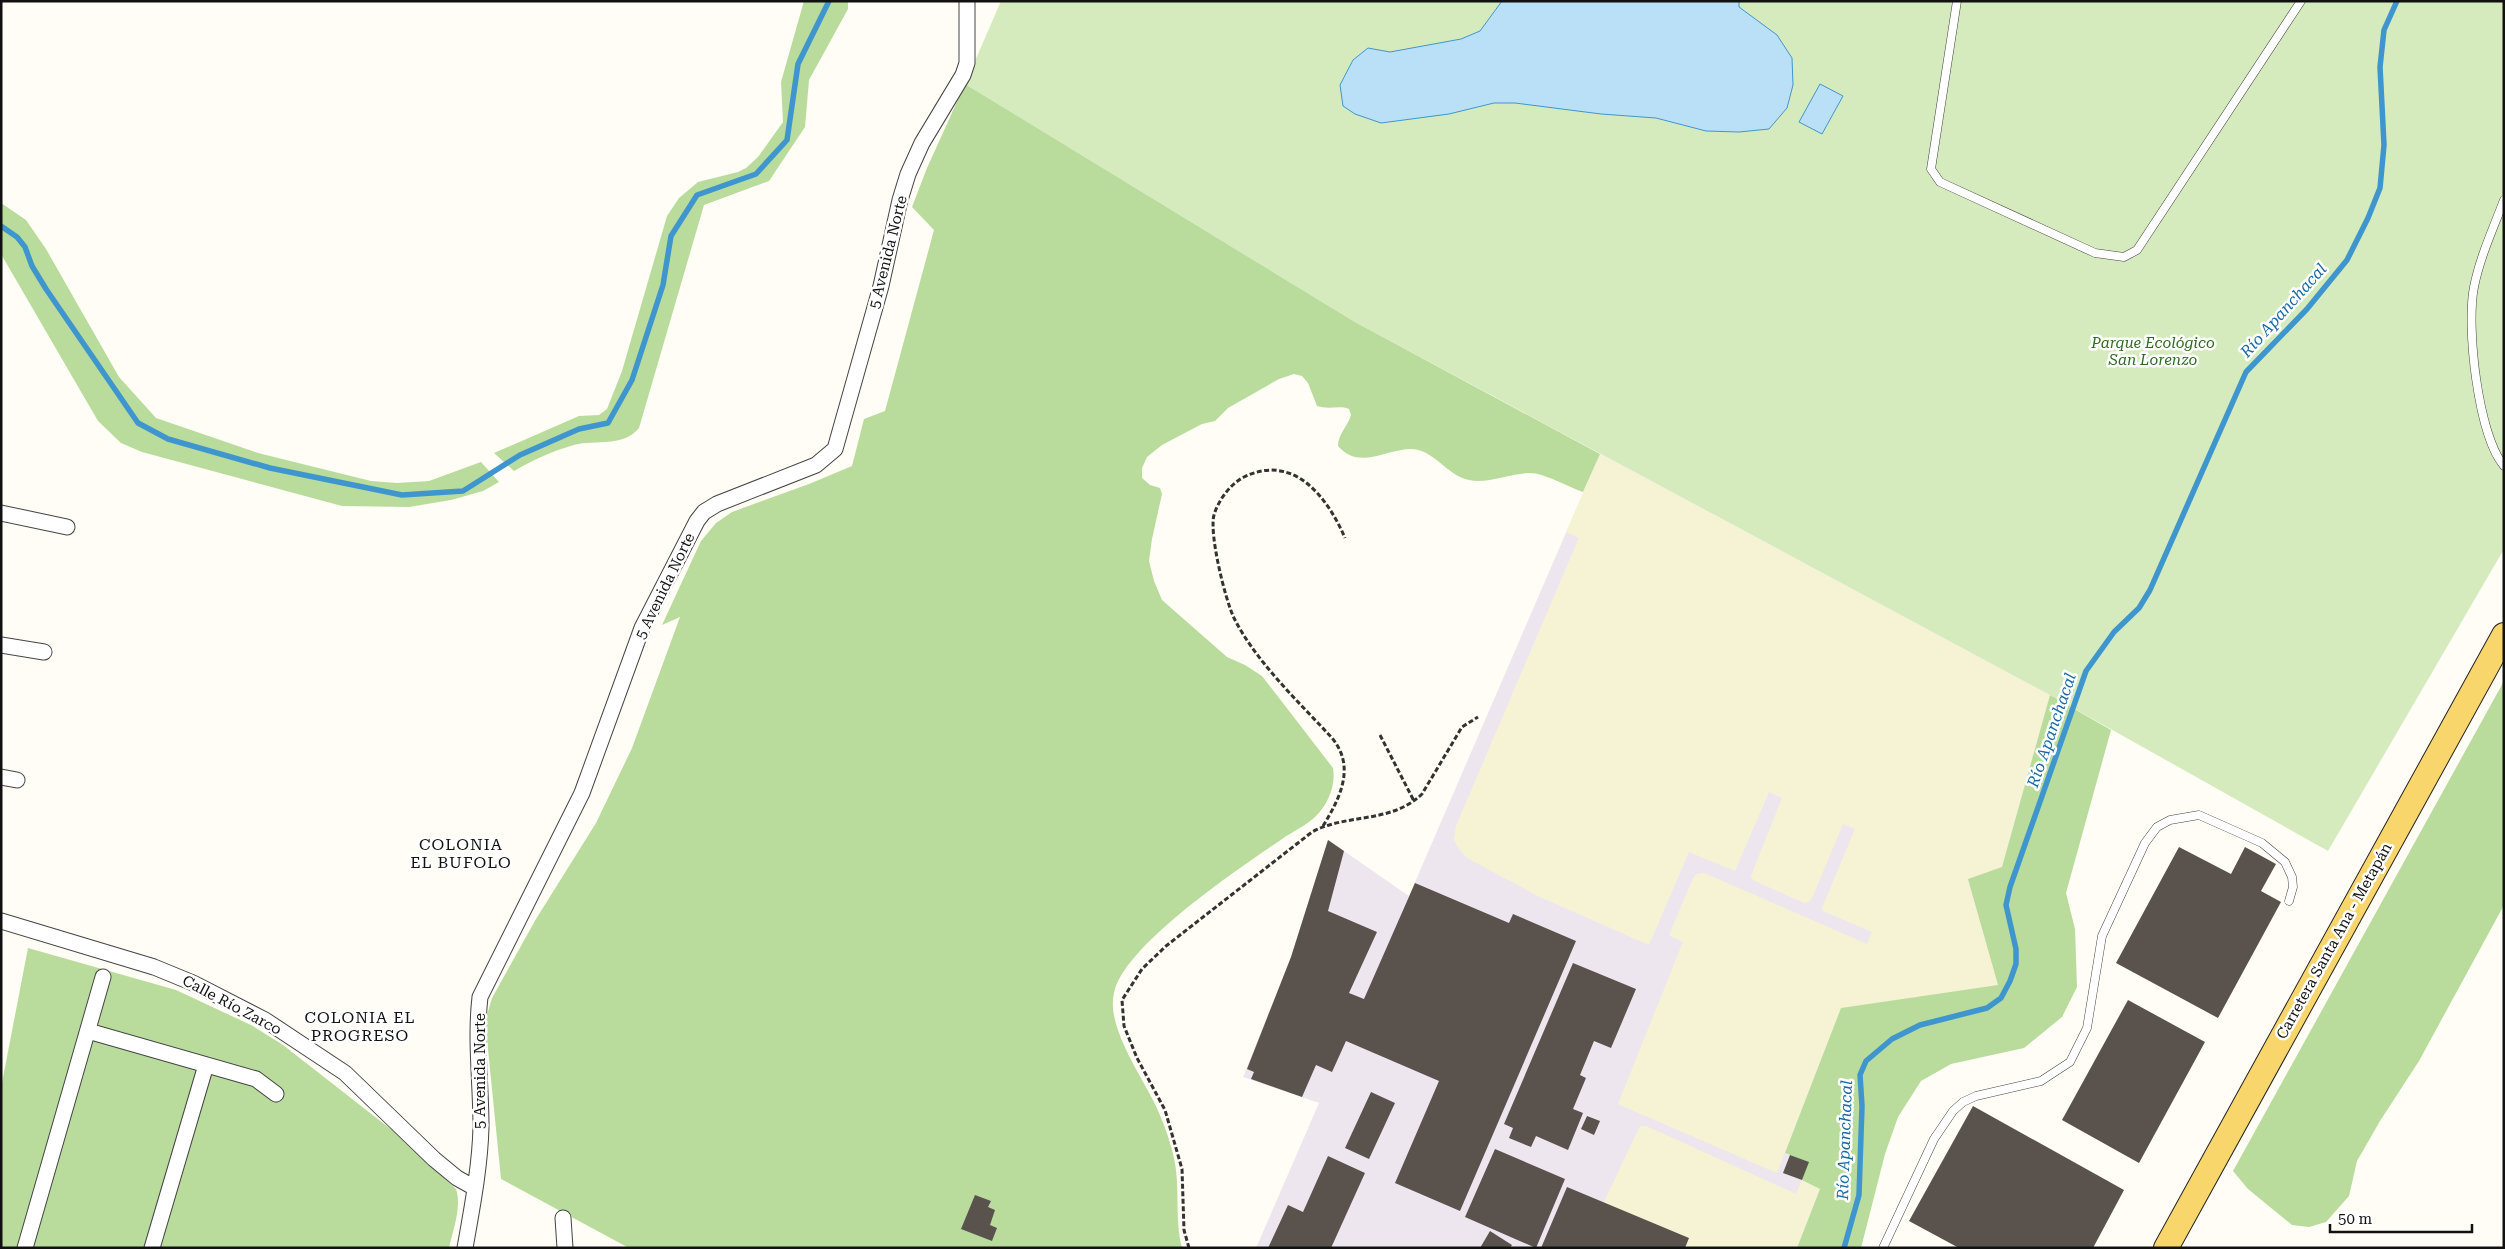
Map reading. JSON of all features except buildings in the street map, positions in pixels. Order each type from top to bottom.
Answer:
[{"type":"main road","name":"Carretera Santa Ana - Metapán","points":[[2166,1248],[2504,635]]},
{"type":"street","name":"5 Avenida Norte","points":[[465,1248],[475,1188],[481,1128],[478,1016],[480,997],[582,793],[598,755],[642,628],[697,521],[704,512],[716,504],[816,465],[835,449],[881,286],[900,200],[908,174],[922,144],[963,75],[967,63],[967,1]]},
{"type":"street","points":[[1,513],[67,527]]},
{"type":"street","points":[[1,645],[44,652]]},
{"type":"street","points":[[1,777],[17,780]]},
{"type":"street","name":"Calle Río Zarco","points":[[1,920],[154,967],[193,983],[265,1020],[345,1073],[434,1159],[457,1178],[475,1188]]},
{"type":"street","points":[[24,1248],[104,977]]},
{"type":"street","points":[[88,1031],[256,1079],[276,1094]]},
{"type":"street","points":[[152,1248],[206,1065]]},
{"type":"street","points":[[563,1218],[565,1248]]},
{"type":"lane","points":[[1957,1],[1931,169],[1940,182],[2096,253],[2124,257],[2137,250],[2301,1]]},
{"type":"lane","points":[[2504,200],[2481,260],[2473,290],[2471,333],[2486,432],[2498,459],[2504,466]]},
{"type":"lane","points":[[1883,1248],[1934,1139],[1953,1111],[1963,1102],[1976,1096],[2041,1081],[2070,1062],[2086,1028],[2102,936],[2145,843],[2157,827],[2170,820],[2199,815],[2262,843],[2285,862],[2292,877],[2293,887],[2289,901]]},
{"type":"path","points":[[1189,1248],[1184,1230],[1184,1189],[1180,1161],[1165,1110],[1137,1058],[1124,1026],[1122,1000],[1142,969],[1166,946],[1322,827],[1339,800],[1342,788],[1344,759],[1332,738],[1252,647],[1233,616],[1213,542],[1214,515],[1221,498],[1239,479],[1256,471],[1278,470],[1300,477],[1319,495],[1336,517],[1345,538]]},
{"type":"path","points":[[1322,827],[1388,814],[1414,801],[1422,794],[1462,726],[1478,717]]},
{"type":"path","points":[[1380,735],[1414,801]]},
{"type":"shaded area","points":[[1600,454],[2050,695],[2002,867],[1999,985],[1841,1008],[1786,1154],[1809,1162],[1820,1189],[1797,1248],[1256,1248],[1319,1103],[1243,1077],[1291,957],[1328,840],[1409,896]]},
{"type":"shaded area","points":[[1600,454],[2050,695],[2002,867],[1968,880],[1999,985],[1841,1008],[1777,1173],[1618,1104],[1683,942],[1669,935],[1693,878],[1697,874],[1704,873],[1867,944],[1872,932],[1823,911],[1822,908],[1855,829],[1843,824],[1812,898],[1804,903],[1753,880],[1751,876],[1782,798],[1769,792],[1735,871],[1689,852],[1649,945],[1540,897],[1467,858],[1454,840],[1456,826],[1579,538],[1566,532]]},
{"type":"shaded area","points":[[1640,1126],[1646,1126],[1796,1194],[1802,1180],[1820,1189],[1797,1248],[1685,1248],[1604,1202]]},
{"type":"green space","points":[[804,1],[848,1],[848,9],[809,80],[805,127],[769,181],[704,205],[639,428],[632,434],[617,441],[583,443],[558,450],[514,471],[494,453],[579,416],[599,415],[607,409],[622,371],[667,216],[679,198],[698,182],[738,172],[746,168],[758,157],[783,122],[781,82]]},
{"type":"green space","name":"Parque Ecológico San Lorenzo","points":[[1001,1],[2504,1],[2504,549],[2328,851],[2050,695],[1355,322],[965,84]]},
{"type":"green space","points":[[965,84],[1355,322],[1600,454],[1583,492],[1549,478],[1530,473],[1484,481],[1469,480],[1454,473],[1433,457],[1418,450],[1400,450],[1363,458],[1354,457],[1338,446],[1338,442],[1351,415],[1349,409],[1317,406],[1308,383],[1302,376],[1294,374],[1279,379],[1228,408],[1215,421],[1202,424],[1162,445],[1147,457],[1142,468],[1142,478],[1150,485],[1160,488],[1162,494],[1149,561],[1154,581],[1162,600],[1227,657],[1245,665],[1262,676],[1333,768],[1334,774],[1330,794],[1316,816],[1213,888],[1160,931],[1122,974],[1114,993],[1115,1020],[1120,1035],[1155,1104],[1171,1148],[1177,1177],[1178,1224],[1182,1248],[629,1248],[501,1179],[487,1039],[487,1015],[492,998],[536,919],[596,823],[632,748],[680,617],[662,625],[701,541],[716,523],[732,512],[852,466],[864,419],[885,411],[934,230],[912,207],[927,168]]},
{"type":"green space","points":[[1,203],[26,220],[46,249],[119,377],[156,418],[258,453],[371,481],[397,483],[429,481],[481,462],[499,482],[483,491],[451,500],[409,507],[342,506],[142,452],[121,443],[98,421],[1,254]]},
{"type":"green space","points":[[2504,681],[2504,905],[2419,1061],[2380,1121],[2357,1161],[2349,1196],[2326,1222],[2309,1227],[2292,1225],[2248,1189],[2233,1171]]},
{"type":"green space","points":[[2050,695],[2111,730],[2066,893],[2075,929],[2077,987],[2062,1017],[2024,1048],[1951,1064],[1921,1081],[1898,1117],[1885,1154],[1861,1248],[1797,1248],[1820,1189],[1802,1180],[1808,1162],[1785,1153],[1841,1008],[1998,985],[1968,879],[2002,867]]},
{"type":"green space","points":[[28,948],[176,990],[253,1026],[283,1045],[397,1134],[456,1189],[458,1203],[455,1226],[449,1248],[1,1248],[1,1088]]},
{"type":"water","points":[[1502,1],[1739,1],[1739,7],[1777,35],[1792,58],[1793,85],[1787,108],[1769,129],[1739,132],[1706,131],[1656,118],[1601,114],[1515,103],[1494,103],[1449,114],[1381,123],[1355,114],[1343,106],[1340,85],[1353,60],[1368,48],[1390,52],[1461,39],[1480,31]]},
{"type":"water","points":[[1820,84],[1843,96],[1822,134],[1799,122]]},
{"type":"waterway","points":[[1,226],[17,237],[25,247],[32,266],[46,289],[138,423],[168,439],[270,468],[402,495],[463,491],[520,455],[579,429],[608,423],[632,380],[663,285],[671,236],[697,195],[756,174],[787,140],[798,64],[829,1]]},
{"type":"waterway","name":"Río Apanchacal","points":[[1844,1248],[1859,1195],[1862,1106],[1860,1075],[1866,1061],[1892,1039],[1920,1025],[1987,1008],[2001,998],[2016,964],[2016,949],[2006,905],[2010,887],[2086,671],[2114,632],[2139,608],[2150,590],[2246,372],[2307,309],[2347,260],[2368,218],[2380,188],[2384,145],[2380,67],[2384,30],[2397,1]]},
{"type":"district","name":"COLONIA EL BUFOLO","points":[[461,853]]},
{"type":"district","name":"COLONIA EL PROGRESO","points":[[360,1026]]}]
